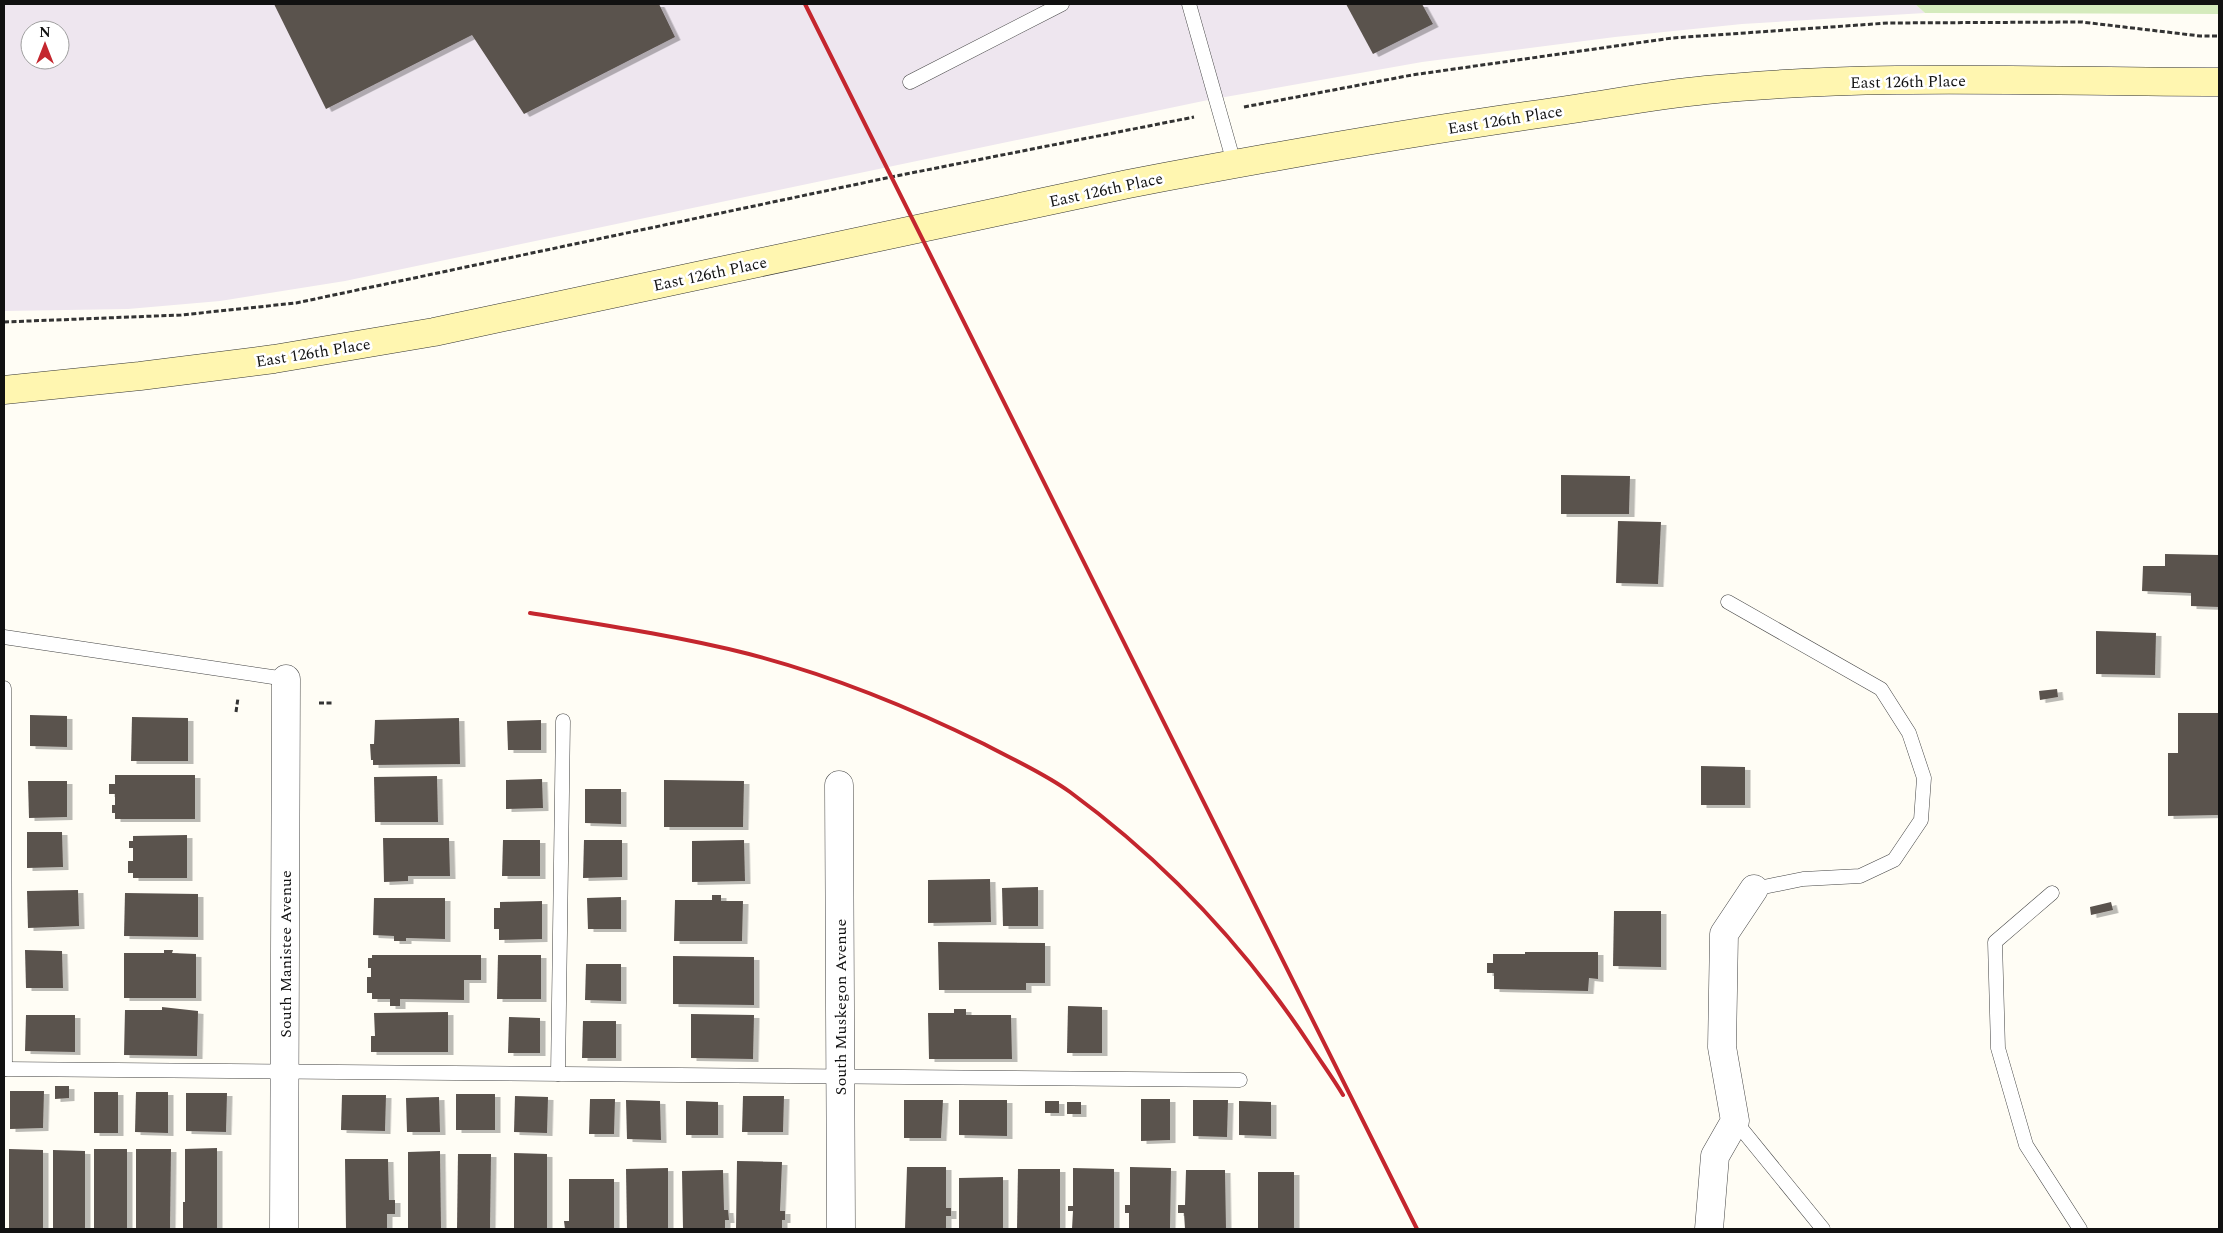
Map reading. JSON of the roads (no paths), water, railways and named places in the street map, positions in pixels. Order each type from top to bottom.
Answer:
[{"type":"street","name":"East 126th Place","points":[[4,390],[140,376],[274,359],[434,332],[1234,163],[1506,119],[1706,90],[1827,82],[2208,82]]},
{"type":"street","name":"South Manistee Avenue","points":[[284,1229],[286,679]]},
{"type":"street","name":"South Muskegon Avenue","points":[[840,785],[841,1229]]},
{"type":"street","points":[[1709,1229],[1715,1156],[1735,1121],[1722,1046],[1724,934],[1754,888]]},
{"type":"lane","points":[[910,82],[1062,4]]},
{"type":"lane","points":[[1190,4],[1234,163]]},
{"type":"lane","points":[[1728,602],[1881,690],[1909,733],[1924,778],[1921,820],[1894,860],[1860,876],[1802,879],[1754,888]]},
{"type":"lane","points":[[4,637],[286,679]]},
{"type":"lane","points":[[4,688],[4,1069],[1240,1080]]},
{"type":"lane","points":[[558,1074],[563,721]]},
{"type":"lane","points":[[2052,893],[1994,942],[1998,1048],[2026,1145],[2080,1229]]},
{"type":"lane","points":[[1735,1121],[1824,1229]]},
{"type":"railway","points":[[805,4],[1417,1229]]},
{"type":"railway","points":[[530,613],[640,631],[779,662],[869,693],[927,717],[1028,766],[1050,779],[1105,819],[1138,847],[1201,908],[1259,974],[1343,1095]]}]
